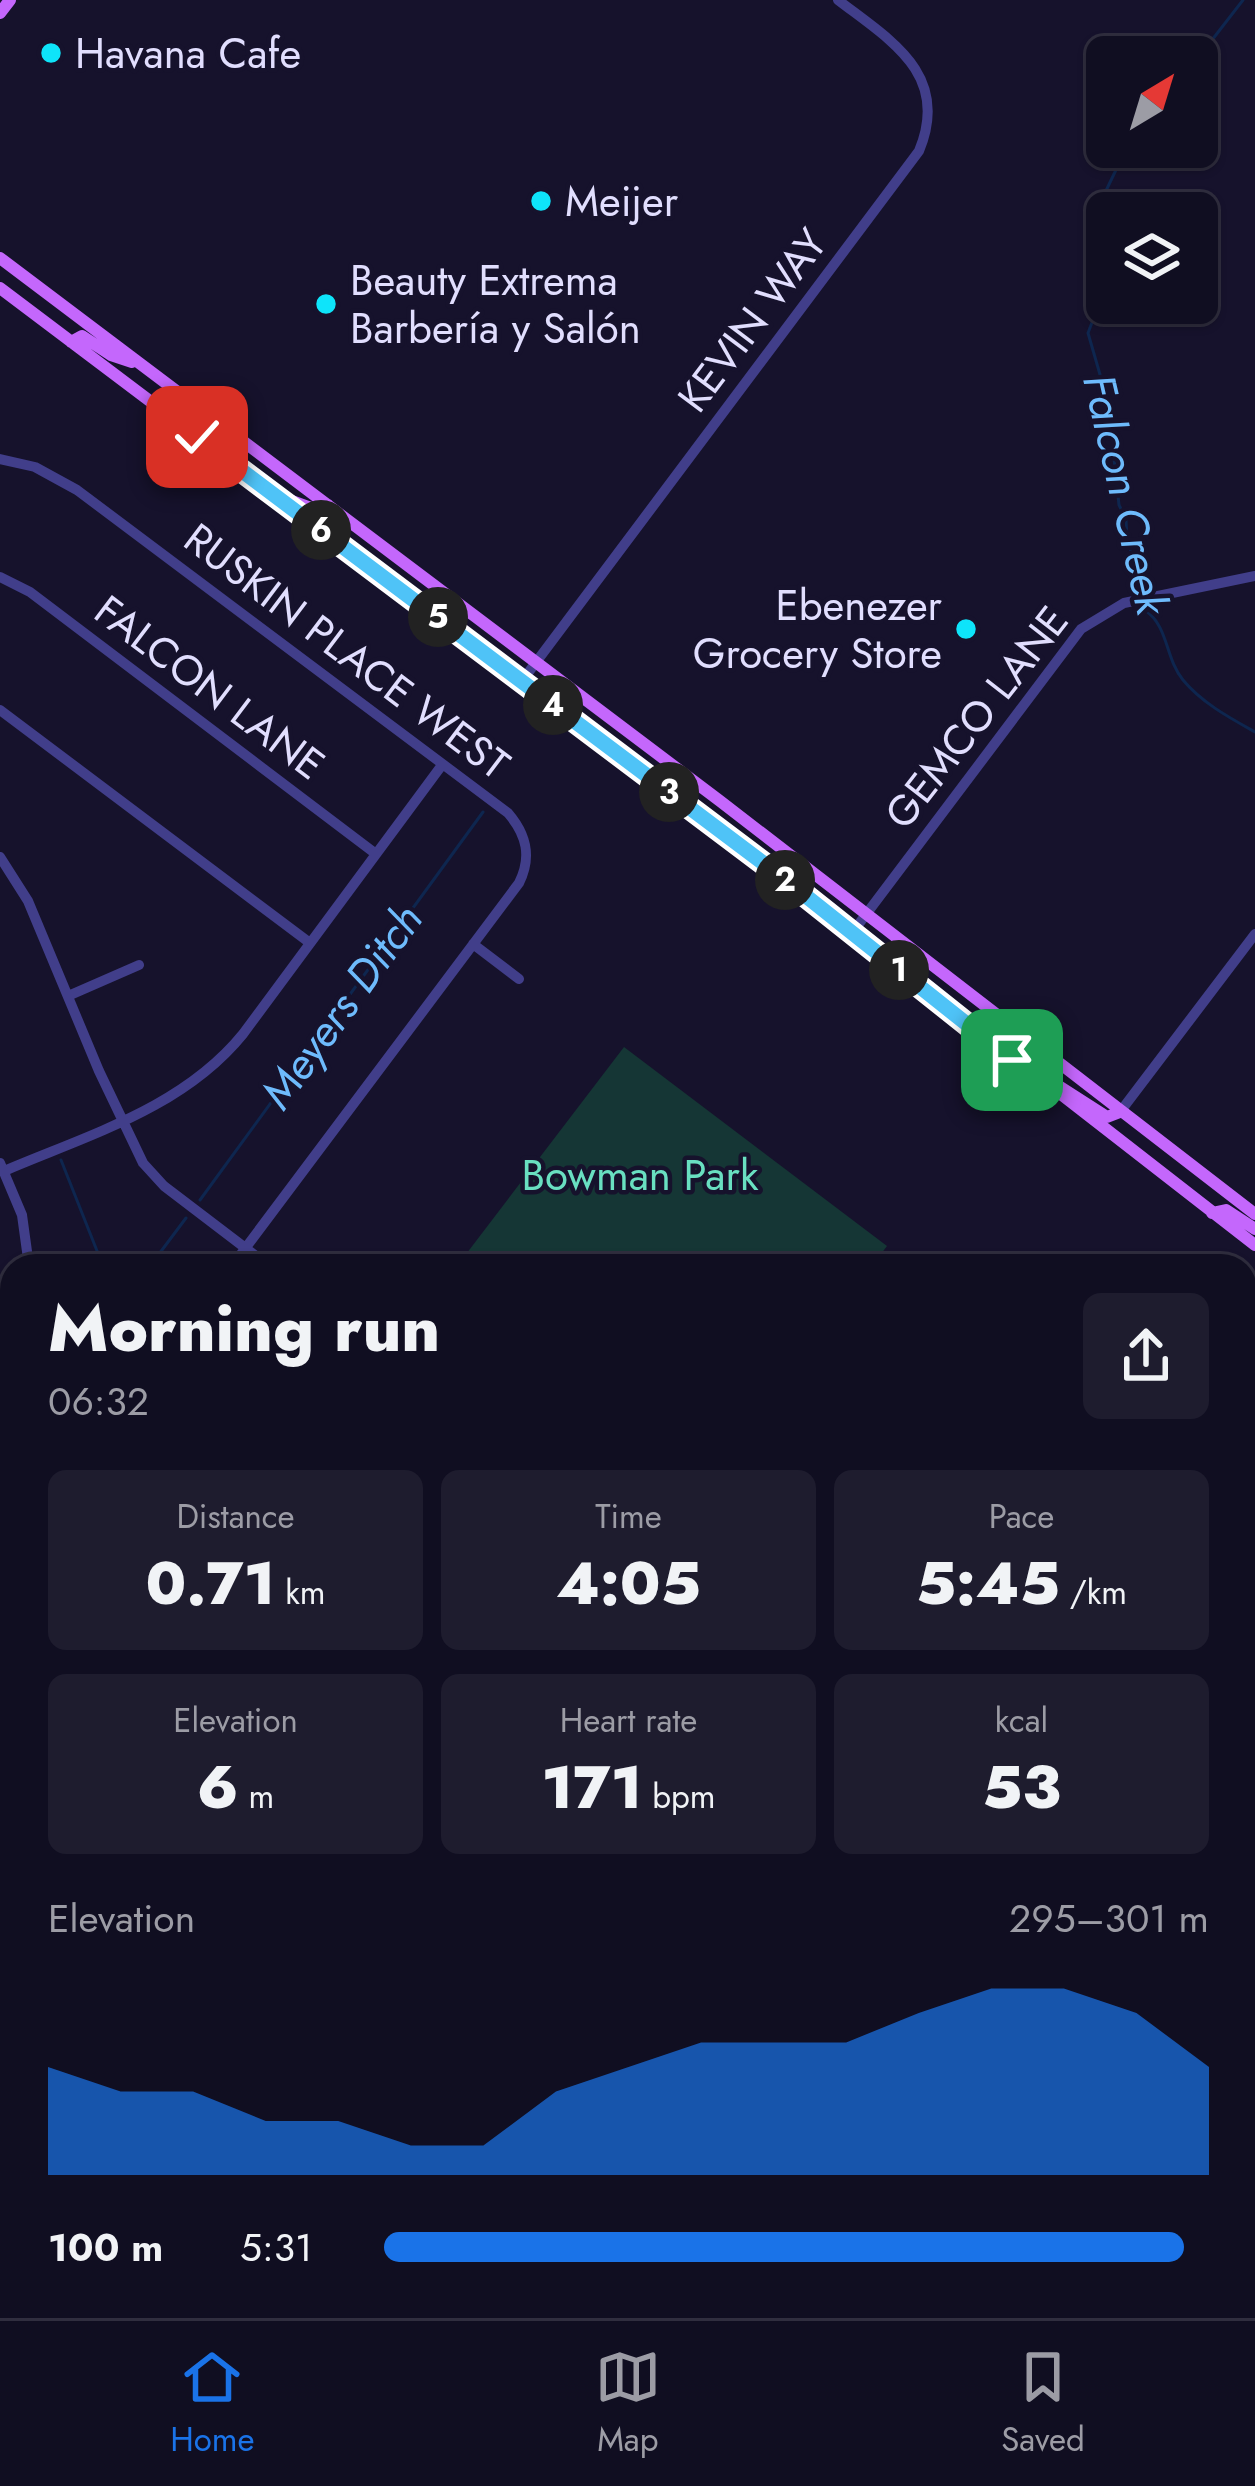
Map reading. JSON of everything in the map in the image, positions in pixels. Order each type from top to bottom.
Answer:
[{"type":"main road","points":[[0,258],[1255,1214]]},
{"type":"main road","points":[[0,288],[522,681],[1255,1245]]},
{"type":"main road","points":[[71,342],[82,336],[111,355],[139,364]]},
{"type":"main road","points":[[147,399],[191,416],[201,410]]},
{"type":"main road","points":[[279,497],[316,510],[328,505]]},
{"type":"main road","points":[[1012,1060],[1058,1082],[1107,1118],[1120,1112]]},
{"type":"main road","points":[[1212,1213],[1226,1210],[1255,1229]]},
{"type":"street","name":"KEVIN WAY","points":[[522,681],[920,151],[928,106],[916,68],[896,44],[838,0]]},
{"type":"street","name":"RUSKIN PLACE WEST","points":[[0,459],[35,467],[73,487],[508,813],[523,835],[527,857],[523,875],[473,944]]},
{"type":"street","name":"GEMCO LANE","points":[[852,933],[1071,640],[1099,615],[1129,603],[1255,576]]},
{"type":"street","name":"FALCON LANE","points":[[0,578],[30,592],[376,854]]},
{"type":"street","points":[[0,710],[310,943]]},
{"type":"street","points":[[27,1254],[22,1215],[2,1167],[170,1098],[216,1064],[442,765]]},
{"type":"street","points":[[0,857],[28,901],[135,1152],[155,1179],[253,1254]]},
{"type":"street","points":[[1120,1112],[1253,940]]},
{"type":"street","points":[[241,1254],[473,944],[519,979]]},
{"type":"street","points":[[68,996],[139,965]]},
{"type":"green space","name":"Bowman Park","points":[[624,1047],[887,1246],[881,1254],[466,1254]]},
{"type":"waterway","name":"Falcon Creek","points":[[1215,36],[1243,0]]},
{"type":"waterway","name":"Falcon Creek","points":[[1117,168],[1102,199],[1095,235],[1096,312],[1088,333],[1116,430],[1113,449],[1119,505],[1143,593]]},
{"type":"waterway","name":"Falcon Creek","points":[[1144,602],[1183,680],[1208,703],[1255,732]]},
{"type":"waterway","name":"Meyers Ditch","points":[[200,1200],[483,812]]},
{"type":"waterway","points":[[61,1160],[98,1254]]},
{"type":"waterway","name":"Meyers Ditch","points":[[159,1254],[186,1218]]},
{"type":"place","name":"Havana Cafe","points":[[51,53]]},
{"type":"place","name":"Meijer","points":[[541,201]]},
{"type":"place","name":"Beauty Extrema Barbería y Salón","points":[[326,304]]},
{"type":"place","name":"Ebenezer Grocery Store","points":[[966,629]]},
{"type":"route","points":[[197,437],[787,881],[1012,1060]]}]
